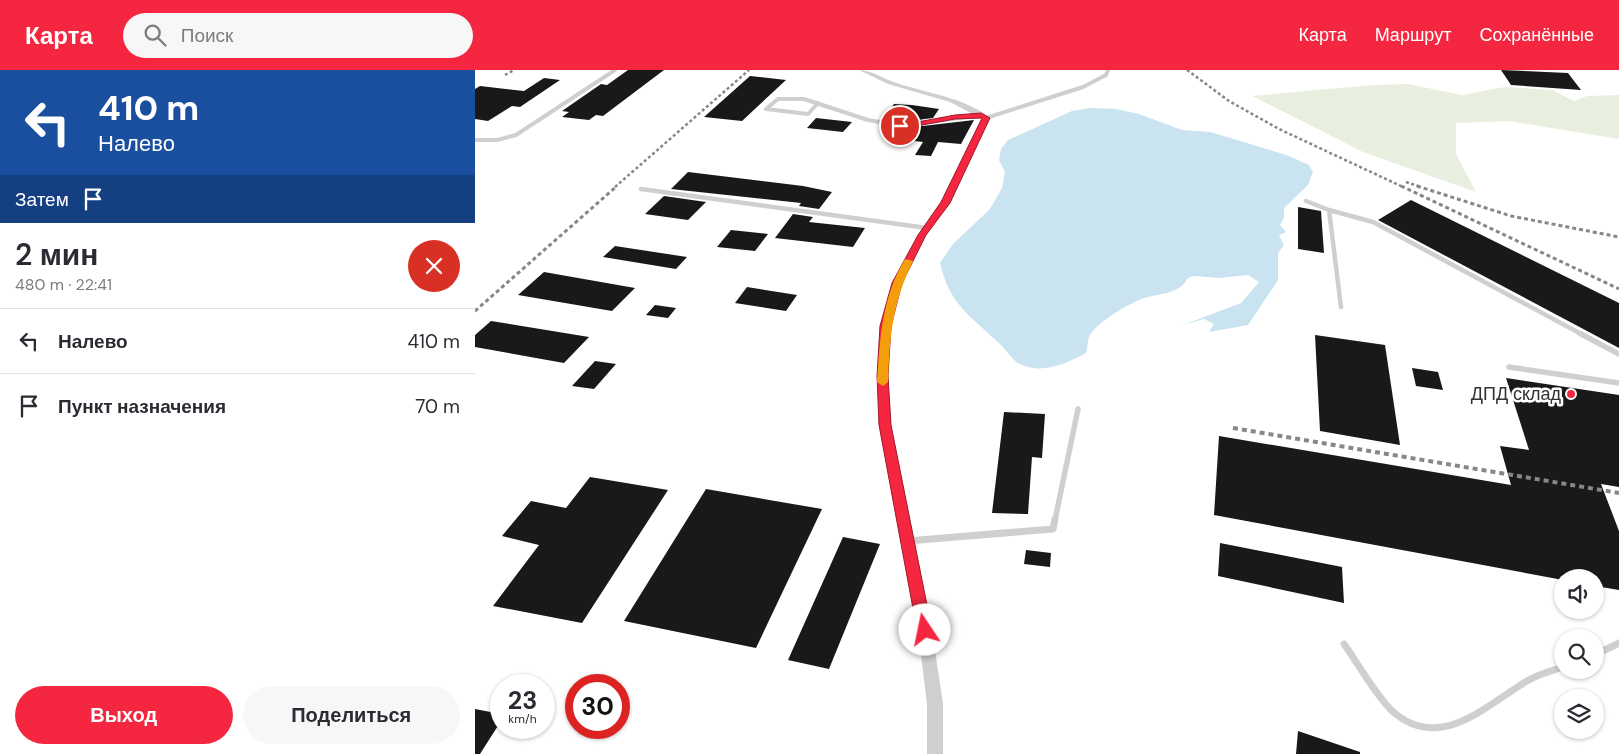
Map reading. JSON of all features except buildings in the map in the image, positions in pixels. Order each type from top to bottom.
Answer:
[{"type":"street","points":[[862,70],[890,83],[952,100],[984,116],[945,203],[927,228],[897,283],[885,326],[883,376],[885,425],[925,630],[935,704],[935,754]]},
{"type":"lane","points":[[475,140],[497,140],[516,135],[615,70]]},
{"type":"lane","points":[[818,103],[808,114],[766,109],[777,99],[790,98],[818,103],[886,126],[916,125],[955,117],[984,116],[1083,87],[1106,75],[1108,70]]},
{"type":"lane","points":[[641,189],[927,228]]},
{"type":"lane","points":[[1306,202],[1373,222],[1619,354]]},
{"type":"lane","points":[[1329,210],[1341,307]]},
{"type":"lane","points":[[1509,367],[1619,383]]},
{"type":"lane","points":[[907,541],[1053,529],[1078,409]]},
{"type":"lane","points":[[1604,650],[1619,643]]},
{"type":"lane","points":[[1344,644],[1391,710],[1417,730],[1448,729],[1480,715],[1527,680],[1554,670]]},
{"type":"green space","points":[[1408,84],[1462,95],[1505,87],[1552,90],[1574,101],[1587,96],[1619,95],[1619,139],[1508,121],[1456,123],[1456,154],[1476,192],[1363,152],[1252,96],[1373,85]]},
{"type":"water","points":[[1091,108],[1116,109],[1139,114],[1182,130],[1210,132],[1289,156],[1309,165],[1313,172],[1308,185],[1284,208],[1284,218],[1280,225],[1286,232],[1279,235],[1284,245],[1278,253],[1278,280],[1248,325],[1209,332],[1214,324],[1204,319],[1183,325],[1241,303],[1259,282],[1248,275],[1219,278],[1194,276],[1188,278],[1183,284],[1172,291],[1139,300],[1111,315],[1092,332],[1088,339],[1086,353],[1063,364],[1037,368],[1028,367],[1015,360],[971,318],[956,300],[944,278],[940,263],[953,244],[990,209],[1002,188],[1005,172],[999,160],[1001,149],[1008,140],[1072,111]]},
{"type":"railway","points":[[505,75],[514,70]]},
{"type":"railway","points":[[615,187],[749,70]]},
{"type":"railway","points":[[1187,70],[1229,101],[1279,129],[1403,187]]},
{"type":"railway","points":[[1406,182],[1421,187]]},
{"type":"railway","points":[[475,311],[617,186]]},
{"type":"railway","points":[[1401,186],[1619,289]]},
{"type":"railway","points":[[1417,186],[1511,216],[1619,237]]},
{"type":"railway","points":[[1233,428],[1619,493]]},
{"type":"slow traffic","points":[[883,382],[885,326],[897,283],[909,261]]},
{"type":"place","name":"ДПД склад","points":[[1571,394]]},
{"type":"route","points":[[900,126],[916,125],[955,117],[981,115],[986,118],[966,163],[945,203],[922,235],[897,283],[885,326],[883,376],[885,425],[925,630]]}]
